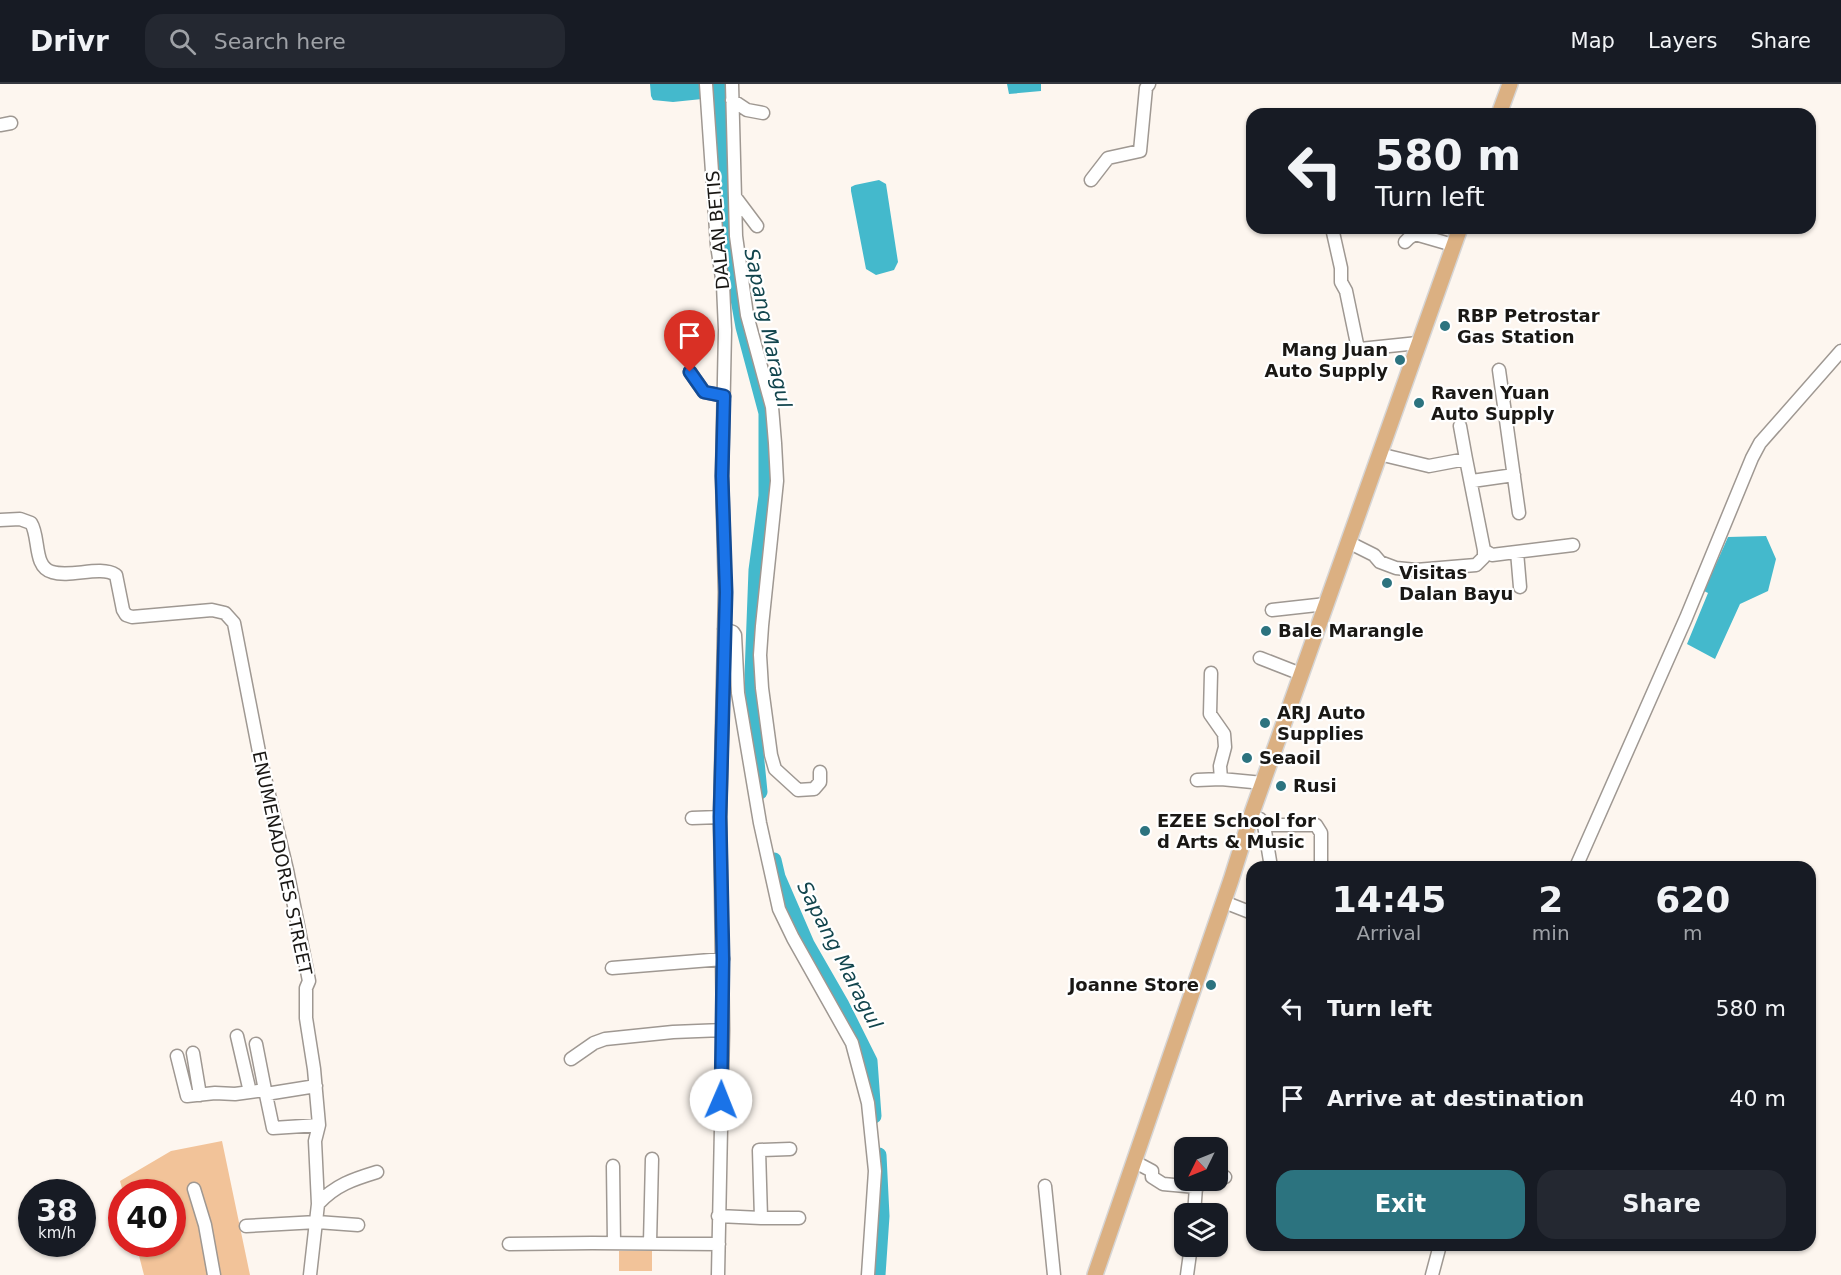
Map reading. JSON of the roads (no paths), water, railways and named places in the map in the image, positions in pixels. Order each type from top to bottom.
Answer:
[{"type":"main road","points":[[1501,108],[1510,84]]},
{"type":"main road","points":[[1095,1275],[1224,902],[1253,810],[1458,234]]},
{"type":"street","name":"DALAN BETIS","points":[[706,84],[717,245],[723,285],[722,476],[726,592],[720,817],[723,1030],[718,1275]]},
{"type":"street","points":[[732,84],[736,236],[747,315],[772,407],[775,443],[777,481],[760,655],[771,755],[775,769],[798,790],[814,789],[818,786],[820,772]]},
{"type":"street","points":[[1091,180],[1108,158],[1140,151],[1146,88],[1149,84]]},
{"type":"street","points":[[732,100],[747,110],[764,113]]},
{"type":"street","points":[[736,198],[757,226]]},
{"type":"street","points":[[1333,234],[1341,268],[1341,282],[1346,291],[1360,349],[1418,343]]},
{"type":"street","points":[[1406,242],[1415,234],[1453,245]]},
{"type":"street","points":[[1579,861],[1691,607],[1752,458],[1760,443],[1840,355]]},
{"type":"street","points":[[1498,370],[1519,513]]},
{"type":"street","points":[[690,372],[704,392],[724,396]]},
{"type":"street","points":[[1348,543],[1374,555],[1380,562],[1396,568],[1416,570],[1476,565],[1484,557],[1472,481],[1460,426]]},
{"type":"street","points":[[1379,454],[1429,466],[1466,459]]},
{"type":"street","points":[[1472,481],[1514,475]]},
{"type":"street","name":"ENUMENADORES STREET","points":[[0,520],[20,519],[31,523],[36,533],[41,564],[50,572],[62,574],[109,571],[116,575],[126,615],[132,617],[212,610],[220,611],[232,619],[309,981],[306,988],[306,1018],[319,1125],[315,1141],[317,1222],[310,1275]]},
{"type":"street","points":[[1484,550],[1492,555],[1574,545]]},
{"type":"street","points":[[1517,552],[1520,586]]},
{"type":"street","points":[[1272,610],[1326,604]]},
{"type":"street","points":[[724,629],[730,630],[735,635],[738,693],[760,823],[779,909],[852,1043],[868,1103],[875,1171],[868,1275]]},
{"type":"street","points":[[1260,658],[1301,674]]},
{"type":"street","points":[[1210,673],[1210,714],[1224,734],[1225,747],[1220,766],[1221,779]]},
{"type":"street","points":[[1197,780],[1221,779],[1263,783]]},
{"type":"street","points":[[1253,810],[1264,825],[1269,861]]},
{"type":"street","points":[[692,818],[720,817]]},
{"type":"street","points":[[1264,825],[1316,825],[1321,833],[1321,861]]},
{"type":"street","points":[[1224,902],[1246,911]]},
{"type":"street","points":[[612,968],[723,959]]},
{"type":"street","points":[[571,1059],[594,1043],[605,1039],[673,1032],[723,1030]]},
{"type":"street","points":[[237,1036],[250,1092]]},
{"type":"street","points":[[256,1044],[271,1126],[274,1129],[319,1125]]},
{"type":"street","points":[[194,1053],[200,1095]]},
{"type":"street","points":[[177,1056],[186,1095],[189,1096],[266,1092],[316,1086]]},
{"type":"street","points":[[761,1218],[759,1150],[790,1149]]},
{"type":"street","points":[[650,1243],[652,1159]]},
{"type":"street","points":[[1135,1162],[1152,1171],[1152,1178],[1163,1184],[1174,1185]]},
{"type":"street","points":[[613,1166],[614,1243]]},
{"type":"street","points":[[318,1203],[328,1192],[345,1182],[378,1172]]},
{"type":"street","points":[[1045,1186],[1054,1275]]},
{"type":"street","points":[[194,1189],[205,1225],[214,1275]]},
{"type":"street","points":[[718,1216],[799,1218]]},
{"type":"street","points":[[246,1226],[317,1222],[358,1226]]},
{"type":"street","points":[[509,1244],[719,1244]]},
{"type":"street","points":[[1432,1275],[1438,1251]]},
{"type":"street","points":[[1187,1275],[1189,1257]]},
{"type":"water","points":[[650,84],[702,84],[702,99],[673,102],[653,100]]},
{"type":"water","points":[[1007,84],[1041,84],[1041,91],[1009,94]]},
{"type":"water","points":[[879,180],[886,184],[898,262],[894,270],[876,275],[866,269],[851,187]]},
{"type":"water","points":[[1766,536],[1776,559],[1768,591],[1740,604],[1715,659],[1687,644],[1708,593],[1704,591],[1728,537]]},
{"type":"waterway","name":"Sapang Maragul","points":[[720,84],[730,255],[743,327],[766,413],[766,496],[756,570],[752,675],[754,731],[760,792]]},
{"type":"waterway","name":"Sapang Maragul","points":[[774,860],[778,877],[807,944],[842,1005],[870,1061],[874,1116]]},
{"type":"waterway","name":"Sapang Maragul","points":[[878,1275],[882,1216],[879,1155]]},
{"type":"place","name":"RBP Petrostar Gas Station","points":[[1445,326]]},
{"type":"place","name":"Mang Juan Auto Supply","points":[[1400,360]]},
{"type":"place","name":"Raven Yuan Auto Supply","points":[[1419,403]]},
{"type":"place","name":"Visitas Dalan Bayu","points":[[1387,583]]},
{"type":"place","name":"Bale Marangle","points":[[1266,631]]},
{"type":"place","name":"ARJ Auto Supplies","points":[[1265,723]]},
{"type":"place","name":"Seaoil","points":[[1247,758]]},
{"type":"place","name":"Rusi","points":[[1281,786]]},
{"type":"place","name":"EZEE School for d Arts & Music","points":[[1145,831]]},
{"type":"place","name":"Joanne Store","points":[[1211,985]]}]
